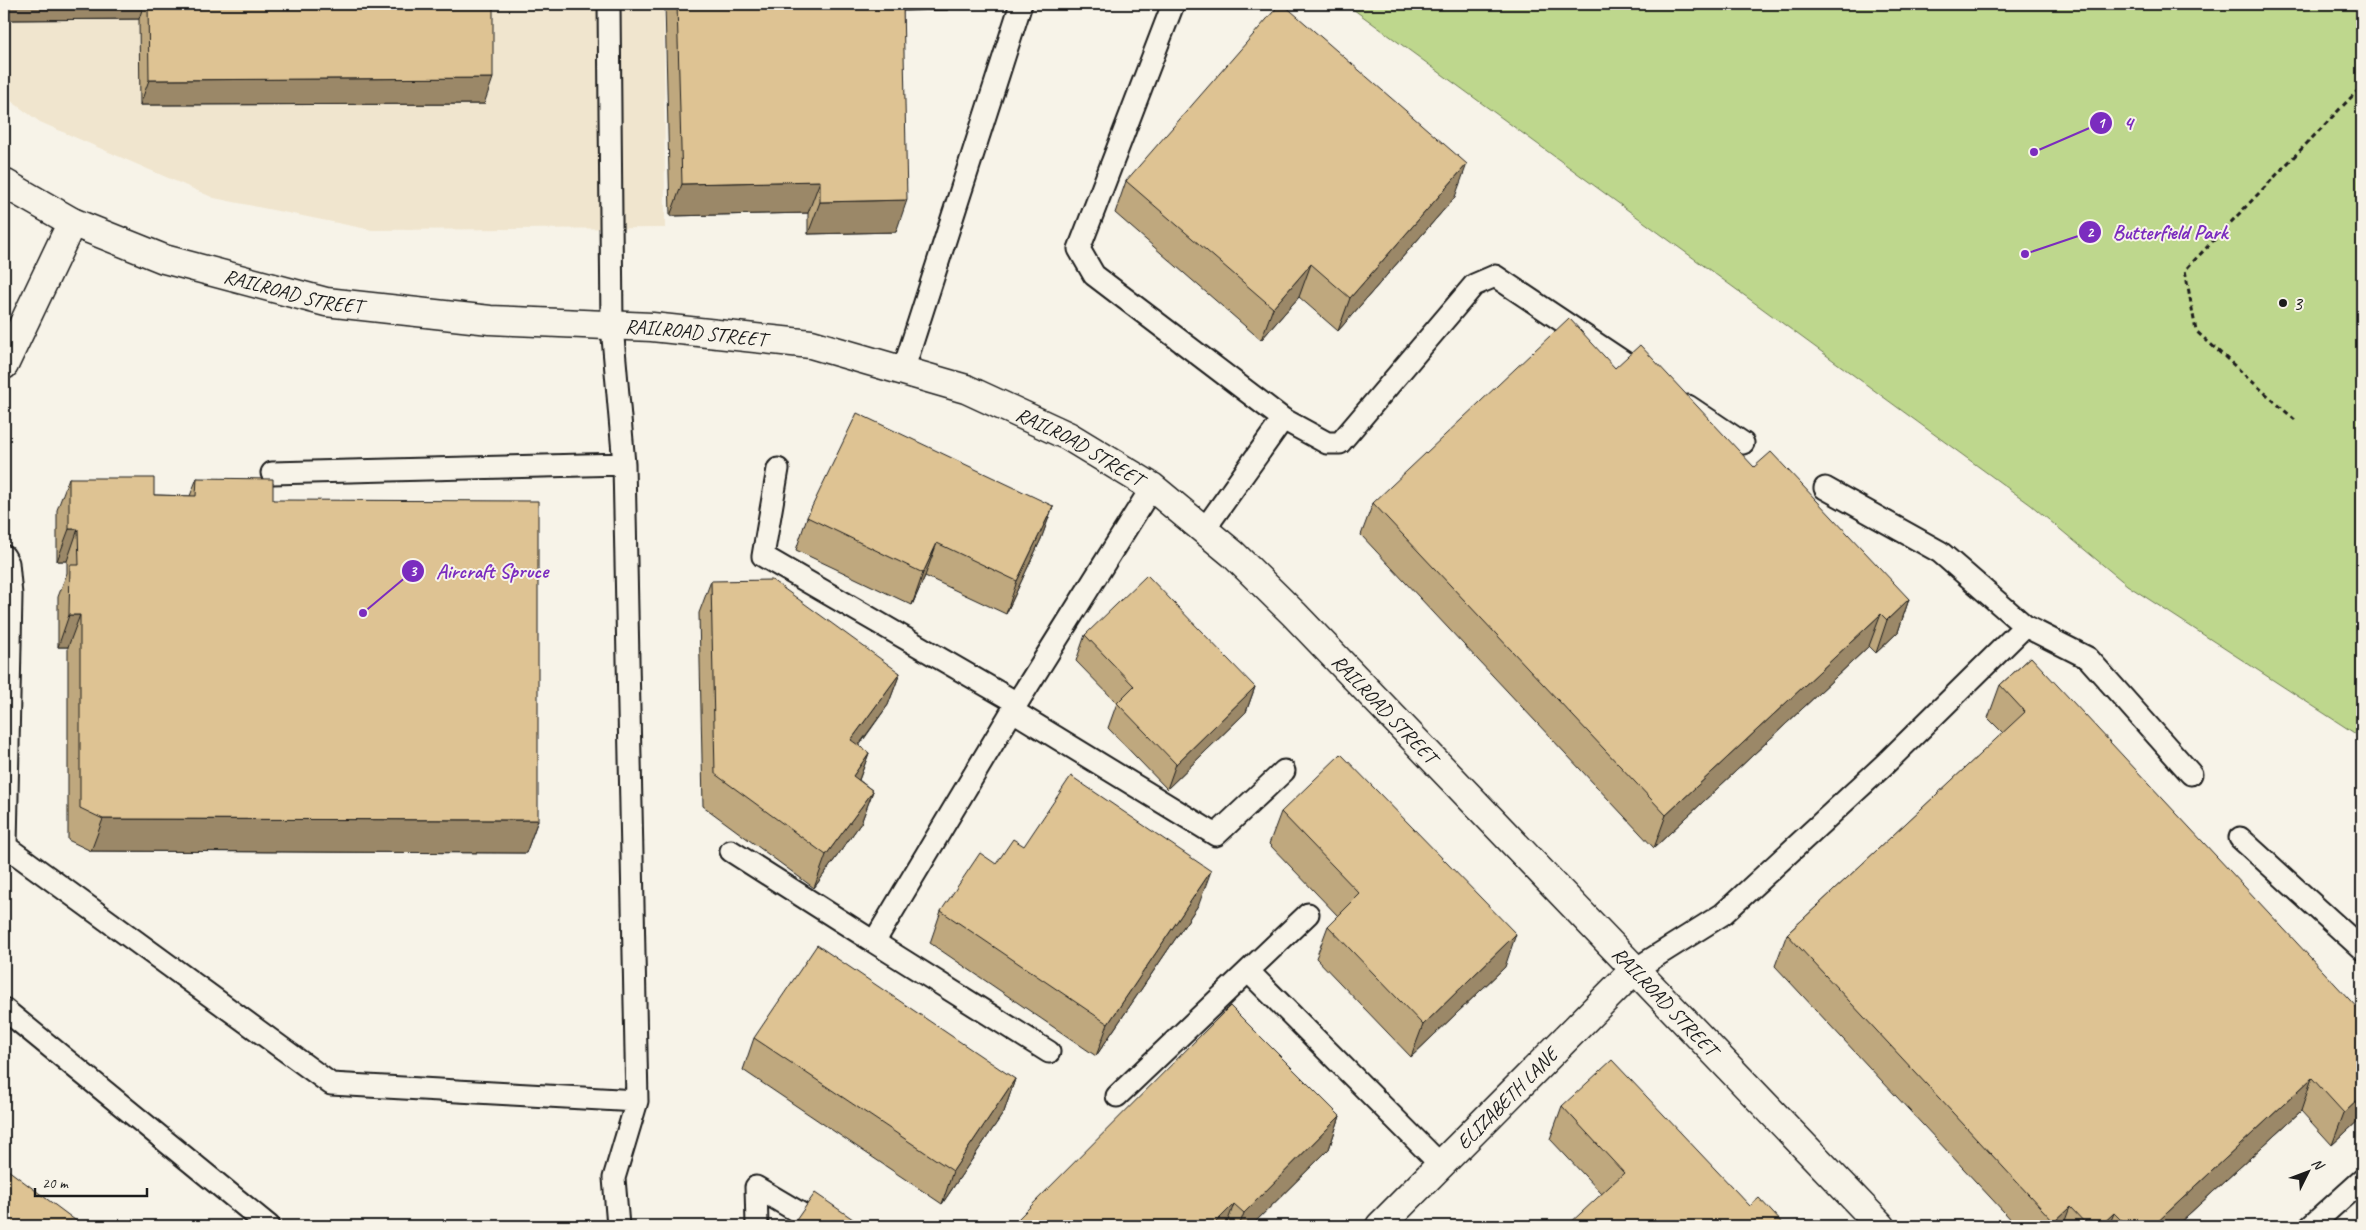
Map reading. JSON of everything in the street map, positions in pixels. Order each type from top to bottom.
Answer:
[{"type":"main road","name":"RAILROAD STREET","points":[[4,183],[72,222],[164,259],[326,302],[490,320],[652,327],[811,344],[966,389],[1068,436],[1152,487],[1233,554],[1294,614],[1881,1226]]},
{"type":"main road","points":[[4,365],[72,222]]},
{"type":"main road","name":"ELIZABETH LANE","points":[[1380,1226],[1634,970]]},
{"type":"lane","points":[[609,4],[612,326],[624,464],[637,1101],[614,1178],[618,1226]]},
{"type":"lane","points":[[903,371],[1021,4]]},
{"type":"lane","points":[[1172,7],[1079,249],[1094,275],[1283,419],[1328,443],[1340,443],[1474,285],[1495,276],[1744,443]]},
{"type":"lane","points":[[1204,530],[1283,419]]},
{"type":"lane","points":[[272,473],[624,464]]},
{"type":"lane","points":[[778,469],[763,556],[1015,707],[1216,835],[1284,771]]},
{"type":"lane","points":[[874,942],[1015,707],[1152,487]]},
{"type":"lane","points":[[1825,488],[1940,552],[2025,626],[2088,658],[2191,774]]},
{"type":"lane","points":[[4,556],[8,563],[11,595],[5,846],[331,1084],[637,1101]]},
{"type":"lane","points":[[1634,970],[1723,914],[1885,764],[2025,626]]},
{"type":"lane","points":[[2240,838],[2362,949]]},
{"type":"lane","points":[[731,851],[1049,1052]]},
{"type":"lane","points":[[1118,1096],[1308,914]]},
{"type":"lane","points":[[1248,971],[1441,1165]]},
{"type":"lane","points":[[4,1010],[269,1226]]},
{"type":"lane","points":[[2312,1226],[2362,1180]]},
{"type":"lane","points":[[757,1226],[756,1187],[822,1226]]},
{"type":"path","points":[[1688,4],[1697,10]]},
{"type":"path","points":[[2295,420],[2196,331],[2185,270],[2362,86]]},
{"type":"shaded area","points":[[4,4],[664,4],[665,228],[372,230],[214,198],[40,122],[4,96]]},
{"type":"green space","points":[[1346,4],[2362,4],[2362,738],[2127,585],[2031,505]]},
{"type":"building","points":[[148,4],[493,4],[493,78],[149,80]]},
{"type":"building","points":[[677,4],[903,4],[907,200],[820,202],[820,181],[682,184]]},
{"type":"building","points":[[1280,4],[1283,4],[1467,164],[1350,298],[1311,264],[1273,308],[1126,181]]},
{"type":"building","points":[[1569,318],[1615,368],[1640,345],[1754,467],[1771,452],[1909,599],[1887,620],[1881,614],[1666,815],[1373,503]]},
{"type":"building","points":[[857,413],[1053,506],[1017,581],[937,543],[923,573],[807,517]]},
{"type":"building","points":[[69,478],[154,478],[154,495],[196,496],[197,478],[273,479],[273,500],[538,501],[538,820],[103,819],[80,808],[80,615],[69,615],[70,565],[79,565],[78,529],[69,529]]},
{"type":"building","points":[[1147,575],[1255,687],[1176,764],[1117,703],[1134,686],[1085,635]]},
{"type":"building","points":[[772,580],[900,673],[851,740],[869,753],[853,776],[873,791],[826,855],[715,774],[711,581]]},
{"type":"building","points":[[2031,657],[2362,1013],[2362,1096],[2344,1113],[2312,1078],[2153,1226],[2127,1226],[2114,1213],[2100,1226],[2088,1226],[2070,1207],[2054,1222],[1787,934],[2025,712],[2000,685]]},
{"type":"building","points":[[1341,754],[1516,934],[1423,1025],[1328,926],[1360,894],[1281,812]]},
{"type":"building","points":[[1071,776],[1211,871],[1108,1024],[941,911],[980,853],[996,864],[1013,839],[1024,846]]},
{"type":"building","points":[[817,945],[1015,1079],[953,1171],[754,1038]]},
{"type":"building","points":[[1230,1006],[1340,1116],[1244,1213],[1234,1204],[1212,1226],[1011,1226]]},
{"type":"building","points":[[1612,1060],[1750,1206],[1759,1198],[1785,1226],[1567,1226],[1624,1173],[1562,1106]]},
{"type":"building","points":[[4,1167],[83,1226],[4,1226]]},
{"type":"building","points":[[815,1193],[863,1226],[792,1226]]},
{"type":"place","name":"4","points":[[2034,152]]},
{"type":"place","name":"Butterfield Park","points":[[2025,254]]},
{"type":"place","name":"3","points":[[2283,303]]},
{"type":"place","name":"Aircraft Spruce","points":[[363,613]]}]
